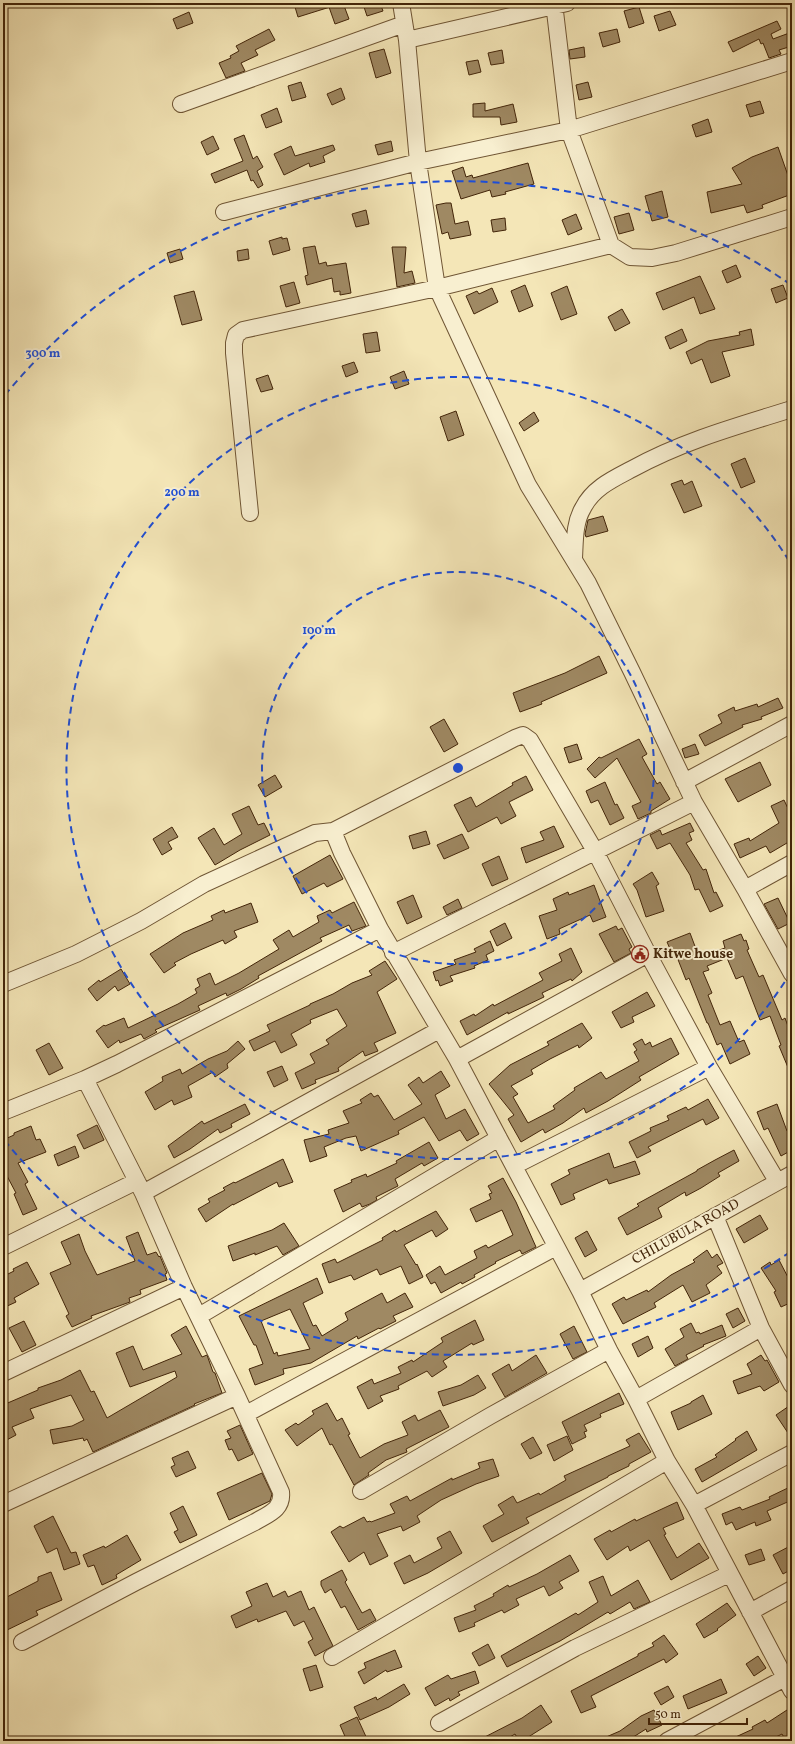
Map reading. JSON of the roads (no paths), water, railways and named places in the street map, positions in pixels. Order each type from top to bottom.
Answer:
[{"type":"street","points":[[401,3],[407,40],[418,162],[437,288],[528,485],[574,558],[632,672],[694,802],[745,889],[792,974]]},
{"type":"street","points":[[407,40],[558,4],[569,130],[611,245],[630,257],[652,258],[676,253],[792,218]]},
{"type":"street","points":[[181,104],[404,24]]},
{"type":"street","points":[[224,212],[418,162],[569,130],[792,61]]},
{"type":"street","points":[[250,513],[234,354],[236,335],[243,330],[437,288],[611,245]]},
{"type":"street","points":[[574,558],[576,525],[582,508],[594,492],[609,481],[681,445],[709,434],[792,409]]},
{"type":"street","points":[[684,782],[792,724]]},
{"type":"street","points":[[3,984],[76,954],[141,921],[204,884],[315,833],[333,831],[523,735],[530,740],[537,750],[595,851],[648,954],[709,1067],[777,1181]]},
{"type":"street","points":[[393,953],[694,802]]},
{"type":"street","points":[[333,831],[342,853],[380,929],[457,1059],[580,1291],[667,1461],[694,1505],[788,1684],[667,1741]]},
{"type":"street","points":[[745,889],[792,863]]},
{"type":"street","points":[[3,1112],[85,1079],[380,929]]},
{"type":"street","points":[[457,1059],[648,954]]},
{"type":"street","points":[[3,1246],[140,1187],[439,1030]]},
{"type":"street","points":[[514,1166],[709,1067]]},
{"type":"street","points":[[22,1642],[255,1522],[273,1512],[280,1506],[282,1500],[281,1492],[246,1414],[184,1287],[140,1187],[85,1079]]},
{"type":"street","points":[[199,1316],[499,1138]]},
{"type":"street","name":"CHILUBULA ROAD","points":[[580,1291],[792,1174]]},
{"type":"street","points":[[715,1216],[761,1328],[792,1385]]},
{"type":"street","points":[[246,1414],[556,1248]]},
{"type":"street","points":[[3,1373],[184,1287]]},
{"type":"street","points":[[636,1399],[761,1328]]},
{"type":"street","points":[[362,1491],[490,1416],[609,1350]]},
{"type":"street","points":[[3,1504],[237,1396]]},
{"type":"street","points":[[694,1505],[792,1453]]},
{"type":"street","points":[[332,1657],[667,1461]]},
{"type":"street","points":[[438,1723],[575,1648],[729,1574]]},
{"type":"street","points":[[750,1612],[792,1589]]},
{"type":"place","name":"Kitwe house","points":[[640,954]]}]
